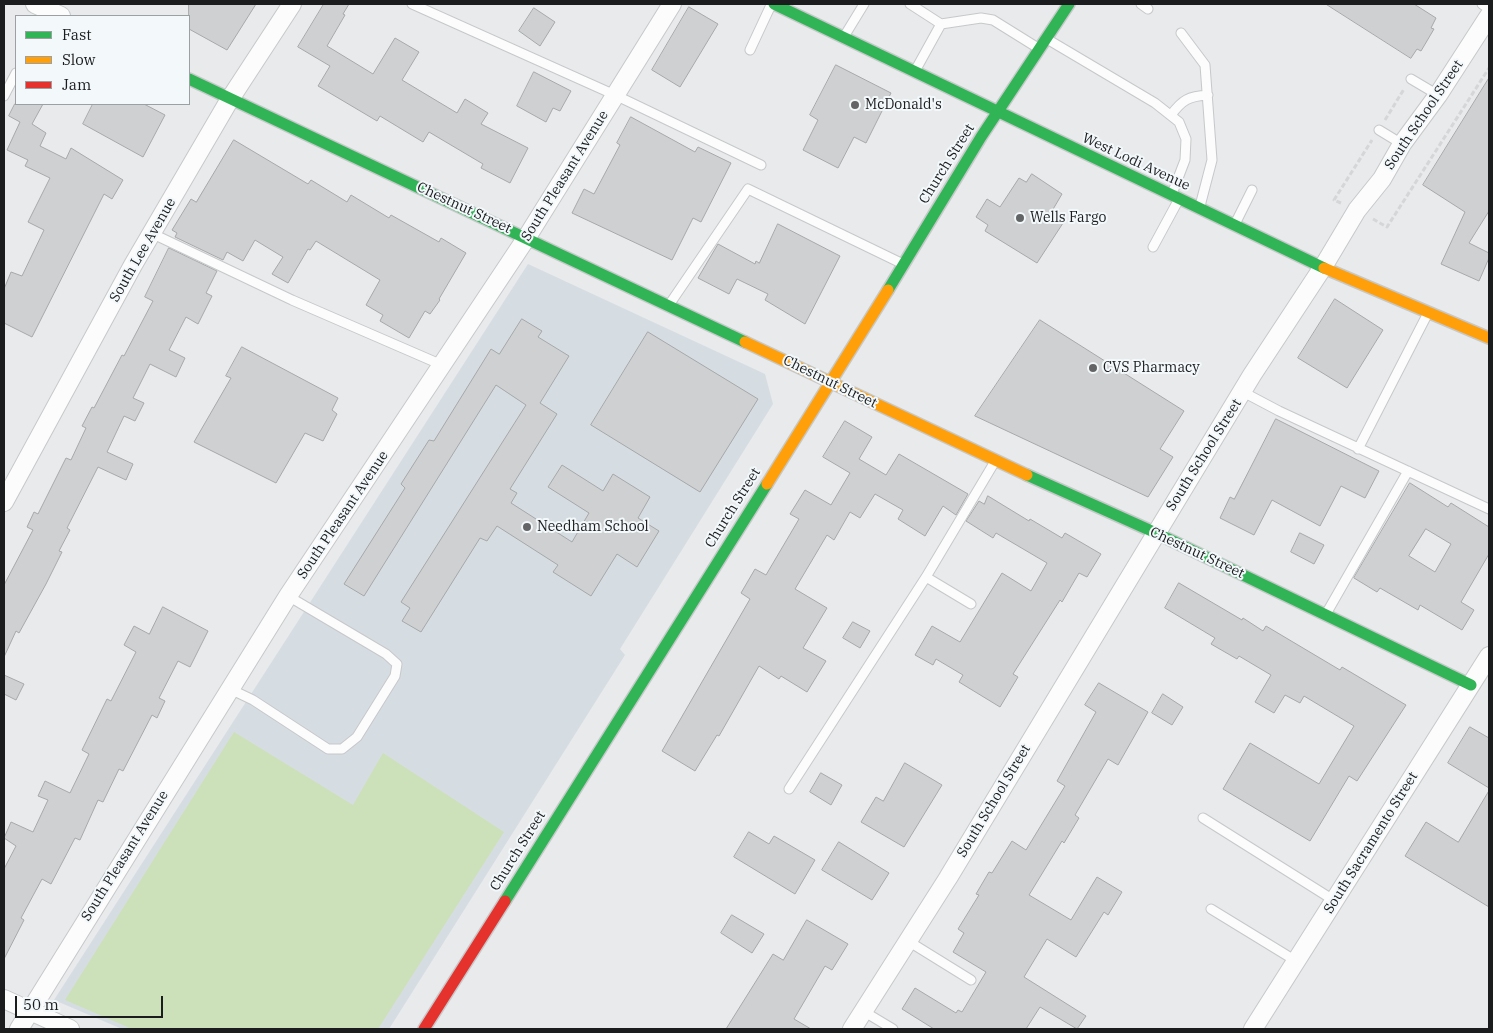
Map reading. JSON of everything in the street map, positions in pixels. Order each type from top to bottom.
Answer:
[{"type":"street","name":"South Lee Avenue","points":[[4,502],[151,233],[230,99],[292,4]]},
{"type":"street","name":"South Pleasant Avenue","points":[[19,1029],[29,1010],[288,596],[527,237],[672,4]]},
{"type":"street","name":"West Lodi Avenue","points":[[773,4],[844,36],[998,113],[1323,267],[1489,338]]},
{"type":"street","name":"Church Street","points":[[424,1029],[998,113],[1047,39],[1067,4]]},
{"type":"street","name":"South School Street","points":[[852,1029],[908,941],[1156,533],[1357,210],[1382,179],[1402,144],[1438,95],[1489,16]]},
{"type":"street","name":"Chestnut Street","points":[[190,79],[527,237],[996,461],[1156,533],[1471,685]]},
{"type":"street","name":"South Sacramento Street","points":[[1253,1029],[1489,656]]},
{"type":"street","points":[[4,999],[70,1029]]},
{"type":"lane","points":[[412,4],[615,95],[761,165]]},
{"type":"lane","points":[[750,50],[773,4]]},
{"type":"lane","points":[[844,36],[864,4]]},
{"type":"lane","points":[[910,4],[941,24],[981,18],[993,20],[1040,50]]},
{"type":"lane","points":[[1482,4],[1489,9]]},
{"type":"lane","points":[[915,71],[941,24]]},
{"type":"lane","points":[[1181,33],[1205,65],[1212,160],[1199,208]]},
{"type":"lane","points":[[1047,39],[1171,115],[1179,122],[1186,139],[1185,160],[1175,197],[1153,247]]},
{"type":"lane","points":[[4,96],[15,75]]},
{"type":"lane","points":[[1411,79],[1438,95]]},
{"type":"lane","points":[[1171,115],[1182,100],[1192,96],[1208,95]]},
{"type":"lane","points":[[1379,130],[1402,144]]},
{"type":"lane","points":[[669,305],[748,189],[903,264]]},
{"type":"lane","points":[[1234,225],[1252,190]]},
{"type":"lane","points":[[151,233],[292,300],[442,366]]},
{"type":"lane","points":[[1358,448],[1428,312]]},
{"type":"lane","points":[[1243,392],[1358,448],[1452,489],[1489,509]]},
{"type":"lane","points":[[789,788],[926,577],[996,461]]},
{"type":"lane","points":[[1326,614],[1408,471]]},
{"type":"lane","points":[[926,577],[971,604]]},
{"type":"lane","points":[[230,689],[253,700],[328,748],[342,749],[357,737],[395,676],[396,664],[386,654],[288,596]]},
{"type":"lane","points":[[1203,818],[1335,901]]},
{"type":"lane","points":[[1211,908],[1296,961]]},
{"type":"lane","points":[[908,941],[971,980]]},
{"type":"lane","points":[[863,1011],[893,1029]]},
{"type":"path","points":[[1379,130],[1411,79]]},
{"type":"shaded area","name":"Needham School","points":[[528,264],[765,374],[773,404],[620,649],[625,655],[389,1029],[122,1029],[54,1000]]},
{"type":"green space","points":[[234,732],[353,805],[383,753],[504,832],[378,1029],[132,1029],[65,1000]]},
{"type":"building","points":[[189,4],[256,4],[227,50],[190,30]]},
{"type":"building","points":[[324,4],[349,4],[343,14],[345,15],[327,46],[373,74],[395,38],[419,52],[402,80],[457,113],[465,99],[488,113],[481,124],[528,148],[510,183],[481,168],[483,164],[429,132],[423,142],[380,116],[377,121],[318,86],[330,66],[298,47]]},
{"type":"building","points":[[1326,4],[1414,4],[1436,18],[1431,28],[1434,29],[1421,51],[1417,49],[1411,58]]},
{"type":"building","points":[[689,7],[718,24],[680,87],[652,70]]},
{"type":"building","points":[[534,8],[555,22],[540,46],[519,31]]},
{"type":"building","points":[[836,65],[891,93],[866,143],[854,137],[838,168],[803,150],[818,120],[810,115]]},
{"type":"building","points":[[534,72],[571,91],[560,111],[553,108],[546,122],[517,106]]},
{"type":"building","points":[[1489,78],[1489,211],[1469,243],[1489,253],[1489,258],[1479,281],[1441,264],[1465,212],[1423,185]]},
{"type":"building","points":[[15,104],[42,105],[32,124],[46,133],[40,146],[66,159],[71,148],[123,180],[112,199],[104,194],[32,337],[4,323],[4,289],[11,272],[22,276],[44,230],[28,222],[50,178],[25,166],[28,160],[7,150],[20,122],[9,116]]},
{"type":"building","points":[[92,105],[146,105],[165,115],[143,157],[83,124]]},
{"type":"building","points":[[631,117],[695,152],[698,147],[731,163],[701,222],[693,218],[672,260],[572,213],[584,189],[594,194],[620,145],[617,143]]},
{"type":"building","points":[[234,140],[308,184],[311,180],[347,202],[351,195],[389,218],[391,215],[439,242],[441,238],[466,253],[440,300],[430,314],[425,311],[409,338],[380,321],[383,315],[366,305],[380,280],[316,241],[310,250],[308,249],[288,283],[272,274],[283,257],[255,240],[243,261],[227,252],[223,260],[175,237],[177,233],[172,230],[191,199],[196,202]]},
{"type":"building","name":"Wells Fargo","points":[[1032,174],[1062,194],[1052,211],[1065,220],[1037,263],[985,231],[988,225],[976,217],[987,199],[1000,207],[1019,178],[1026,182]]},
{"type":"building","points":[[778,224],[840,256],[805,324],[765,300],[768,294],[737,279],[729,294],[698,278],[718,244],[755,264],[756,261],[759,263]]},
{"type":"building","points":[[169,248],[217,271],[206,293],[212,296],[198,324],[186,317],[169,350],[185,358],[176,377],[150,364],[133,398],[144,403],[135,421],[124,416],[107,452],[133,464],[126,480],[98,467],[67,528],[70,530],[59,551],[62,552],[19,633],[16,631],[4,657],[4,585],[33,530],[27,527],[34,512],[38,514],[66,458],[71,460],[86,428],[82,426],[92,407],[94,408],[122,355],[124,356],[153,301],[145,297]]},
{"type":"building","points":[[1335,299],[1383,330],[1347,388],[1298,358]]},
{"type":"building","points":[[522,319],[542,331],[538,337],[569,356],[540,403],[557,414],[510,489],[517,493],[511,503],[572,542],[589,513],[548,487],[562,465],[603,491],[613,474],[650,497],[638,518],[659,531],[637,567],[617,554],[591,596],[553,572],[558,565],[497,526],[487,541],[480,538],[421,632],[402,621],[410,608],[401,602],[526,405],[496,385],[364,596],[344,584],[405,488],[401,484],[429,440],[434,441],[491,349],[499,354]]},
{"type":"building","points":[[1040,320],[1184,411],[1160,449],[1173,457],[1148,497],[975,416]]},
{"type":"building","points":[[648,332],[758,399],[700,492],[591,425]]},
{"type":"building","points":[[242,347],[338,398],[332,410],[337,414],[323,441],[305,433],[276,483],[194,442],[231,378],[226,376]]},
{"type":"building","points":[[1276,419],[1379,471],[1365,498],[1341,486],[1320,526],[1272,500],[1254,535],[1220,518],[1230,497],[1234,499]]},
{"type":"building","points":[[845,421],[872,437],[859,459],[886,475],[899,454],[968,494],[956,515],[943,506],[925,536],[898,519],[903,510],[875,494],[860,518],[850,512],[834,540],[827,535],[795,589],[827,608],[803,648],[826,661],[807,692],[781,676],[779,679],[759,666],[719,736],[717,735],[695,771],[662,751],[750,599],[741,593],[755,569],[766,575],[799,519],[790,514],[805,490],[831,505],[850,473],[823,457]]},
{"type":"building","points":[[1410,483],[1448,507],[1451,503],[1489,527],[1489,554],[1461,602],[1474,610],[1462,630],[1420,605],[1418,610],[1380,588],[1377,592],[1354,578]],"holes":[[[1426,529],[1451,544],[1435,572],[1409,556]]]},
{"type":"building","points":[[988,496],[1029,521],[1030,519],[1062,538],[1065,533],[1101,554],[1087,577],[1079,573],[1062,602],[1060,600],[1013,674],[1018,677],[1000,707],[959,682],[963,675],[936,659],[933,665],[915,655],[932,626],[960,642],[1002,573],[1031,591],[1047,563],[996,533],[993,538],[966,521],[979,501],[984,504]]},
{"type":"building","points":[[1300,533],[1324,545],[1314,564],[1291,552]]},
{"type":"building","points":[[1179,583],[1263,631],[1266,626],[1340,670],[1342,667],[1406,705],[1357,781],[1349,776],[1310,841],[1223,789],[1250,743],[1319,784],[1354,726],[1304,696],[1300,703],[1285,695],[1274,713],[1255,702],[1271,675],[1239,656],[1237,659],[1211,644],[1215,638],[1165,608]]},
{"type":"building","points":[[163,607],[208,631],[190,667],[178,661],[159,698],[165,701],[157,718],[152,715],[123,771],[119,769],[103,802],[98,800],[80,840],[75,838],[51,884],[42,879],[21,918],[24,920],[4,959],[4,869],[16,846],[4,838],[11,822],[33,832],[48,800],[38,796],[45,781],[70,793],[89,754],[82,750],[107,699],[111,701],[136,652],[124,645],[134,626],[149,634]]},
{"type":"building","points":[[853,622],[870,631],[860,648],[843,638]]},
{"type":"building","points":[[4,675],[24,684],[16,700],[4,694]]},
{"type":"building","points":[[1099,683],[1148,712],[1118,765],[1108,759],[1075,815],[1079,818],[1064,843],[1062,841],[1029,895],[1071,920],[1097,877],[1122,892],[1108,915],[1104,912],[1076,957],[1047,939],[1024,977],[1086,1016],[1077,1029],[1040,1007],[1026,1029],[934,1029],[902,1009],[915,988],[956,1013],[958,1010],[962,1012],[986,972],[953,952],[964,933],[958,929],[979,895],[976,894],[989,872],[992,873],[1012,841],[1026,850],[1065,786],[1057,781],[1096,712],[1085,705]]},
{"type":"building","points":[[1163,694],[1183,707],[1172,725],[1152,713]]},
{"type":"building","points":[[1470,727],[1489,738],[1489,788],[1448,763]]},
{"type":"building","points":[[905,763],[942,785],[904,847],[861,822],[876,797],[883,801]]},
{"type":"building","points":[[821,773],[842,785],[831,805],[810,792]]},
{"type":"building","points":[[1489,791],[1489,907],[1405,856],[1426,822],[1458,842]]},
{"type":"building","points":[[749,832],[769,844],[774,836],[815,860],[795,894],[734,857]]},
{"type":"building","points":[[839,842],[889,873],[872,900],[822,870]]},
{"type":"building","points":[[732,915],[764,934],[752,953],[721,933]]},
{"type":"building","points":[[807,920],[848,944],[832,970],[825,966],[794,1019],[811,1029],[726,1029],[773,954],[783,960]]},
{"type":"traffic: fast","points":[[774,4],[1324,268]]},
{"type":"traffic: fast","points":[[888,290],[981,137],[1069,4]]},
{"type":"traffic: fast","points":[[190,79],[745,342]]},
{"type":"traffic: fast","points":[[1027,475],[1156,533],[1471,685]]},
{"type":"traffic: fast","points":[[505,901],[767,484]]},
{"type":"traffic: slow","points":[[1324,268],[1489,338]]},
{"type":"traffic: slow","points":[[767,484],[888,290]]},
{"type":"traffic: slow","points":[[745,342],[1027,475]]},
{"type":"traffic: jam","points":[[424,1029],[505,901]]},
{"type":"place","name":"McDonald's","points":[[855,105]]},
{"type":"place","name":"Wells Fargo","points":[[1020,218]]},
{"type":"place","name":"CVS Pharmacy","points":[[1093,368]]},
{"type":"place","name":"Needham School","points":[[527,527]]}]
